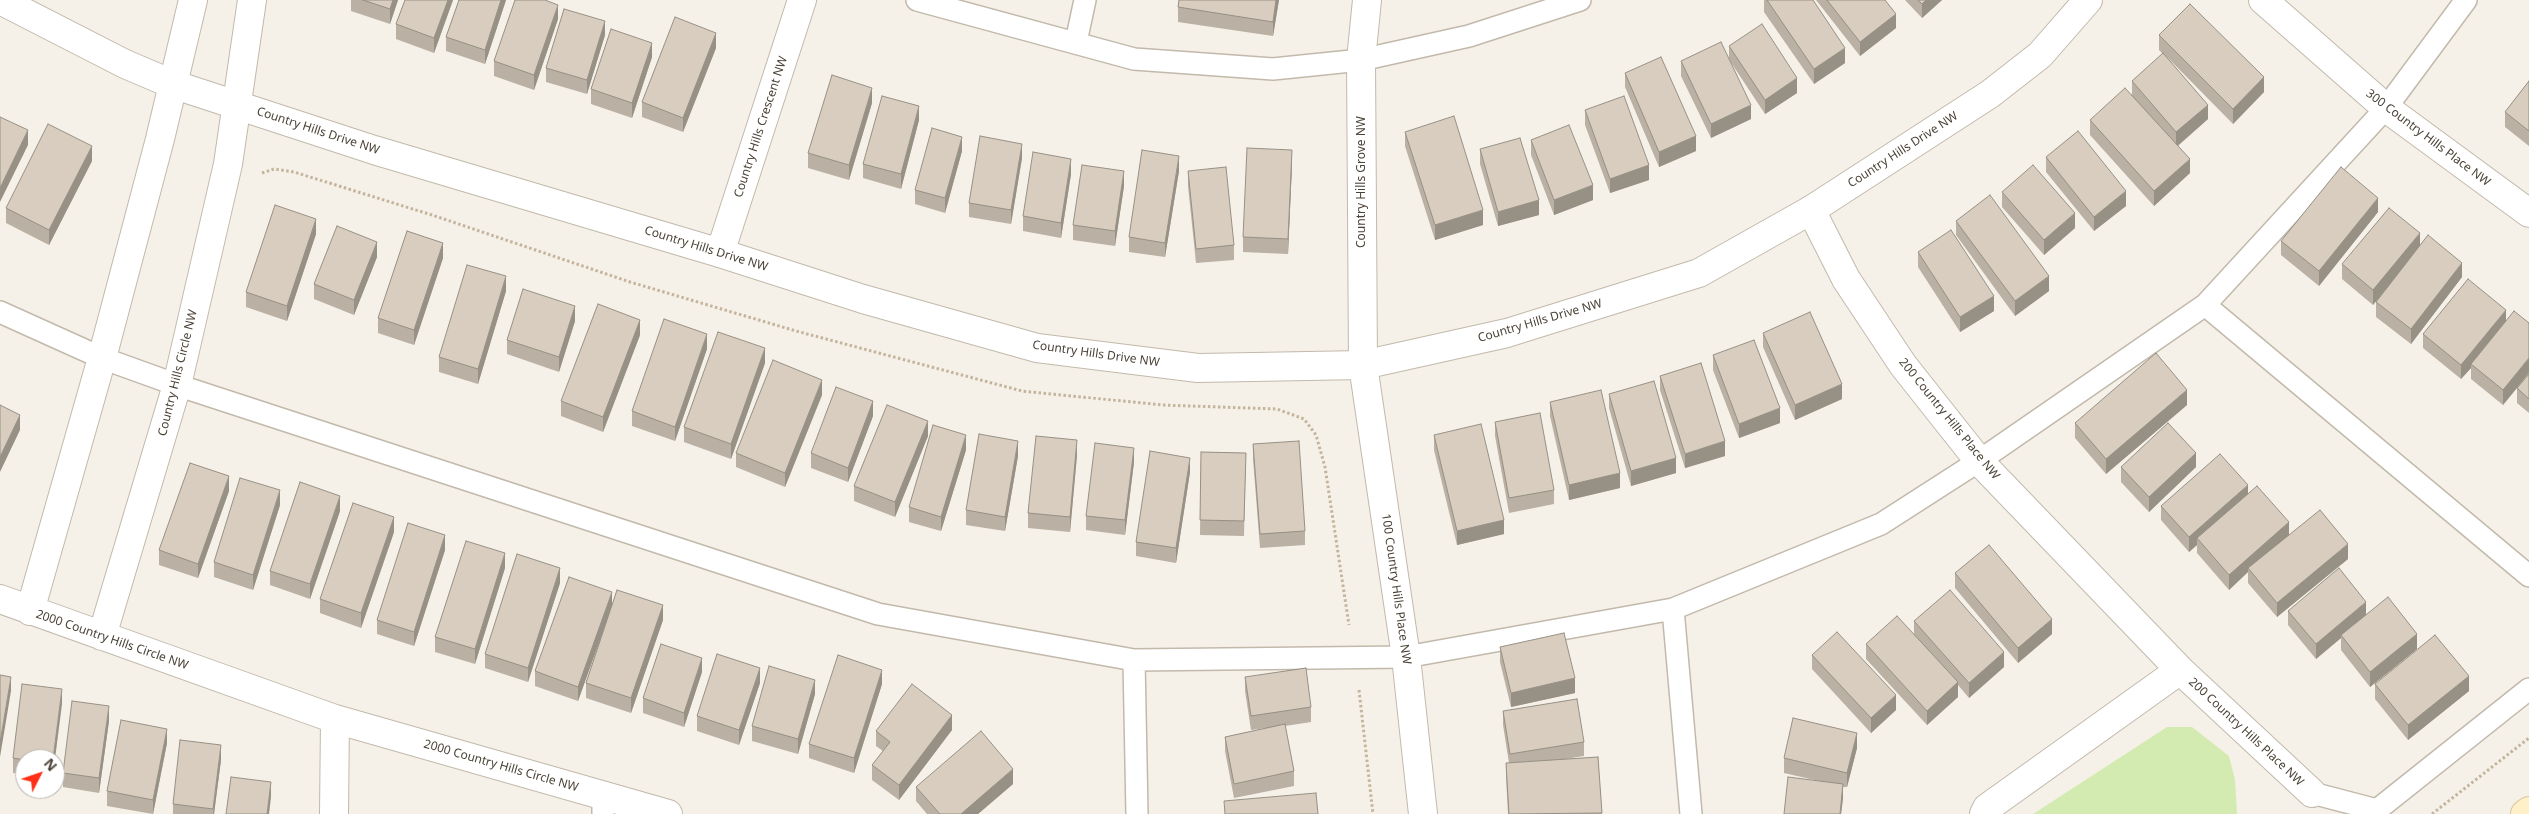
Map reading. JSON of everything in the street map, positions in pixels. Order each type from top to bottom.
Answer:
[{"type":"main road","points":[[2525,814],[2529,811]]},
{"type":"street","name":"Country Hills Drive NW","points":[[0,0],[125,64],[172,84],[383,152],[720,253],[863,299],[1037,348],[1198,368],[1363,365],[1507,333],[1699,273],[1811,210],[1990,94],[2040,55],[2088,0]]},
{"type":"street","points":[[30,611],[102,358],[160,140],[193,0]]},
{"type":"street","points":[[236,104],[252,0]]},
{"type":"street","name":"Country Hills Crescent NW","points":[[720,253],[802,0]]},
{"type":"street","name":"Country Hills Grove NW","points":[[1363,365],[1361,60],[1367,0]]},
{"type":"street","name":"300 Country Hills Place NW","points":[[2263,0],[2386,108],[2529,213]]},
{"type":"street","name":"Country Hills Circle NW","points":[[102,636],[177,385],[228,164],[236,104]]},
{"type":"street","name":"200 Country Hills Place NW","points":[[1811,210],[1846,280],[1892,349],[1979,461],[2180,670],[2312,794]]},
{"type":"street","name":"100 Country Hills Place NW","points":[[1363,365],[1406,656],[1423,814]]},
{"type":"street","name":"2000 Country Hills Circle NW","points":[[0,599],[335,719],[603,804],[668,814]]},
{"type":"street","name":"200 Country Hills Place NW","points":[[1984,814],[1987,808],[2180,670]]},
{"type":"street","points":[[334,814],[335,719]]},
{"type":"lane","points":[[917,0],[1134,59],[1273,68],[1361,60],[1469,36],[1580,0]]},
{"type":"lane","points":[[1076,42],[1085,0]]},
{"type":"lane","points":[[0,312],[102,358],[177,385],[878,614],[1134,660],[1406,656],[1673,608],[1880,524],[1979,461],[2205,306],[2386,108],[2466,0]]},
{"type":"lane","points":[[2205,306],[2529,576]]},
{"type":"lane","points":[[1673,608],[1691,814]]},
{"type":"lane","points":[[1134,660],[1137,814]]},
{"type":"lane","points":[[2312,794],[2376,810],[2529,689]]},
{"type":"path","points":[[258,174],[274,170],[294,172],[432,215],[630,282],[796,332],[1022,391],[1162,405],[1278,409],[1304,419],[1316,435],[1325,468],[1362,709],[1373,814]]},
{"type":"path","points":[[2432,814],[2529,738]]},
{"type":"green space","points":[[2167,727],[2192,727],[2229,756],[2235,780],[2237,814],[2033,814]]},
{"type":"building","points":[[363,0],[393,0],[390,9]]},
{"type":"building","points":[[405,0],[448,0],[434,38],[396,24]]},
{"type":"building","points":[[459,0],[501,0],[485,50],[446,37]]},
{"type":"building","points":[[515,0],[545,0],[558,5],[534,75],[494,61]]},
{"type":"building","points":[[1179,0],[1276,0],[1273,22],[1178,7]]},
{"type":"building","points":[[1767,0],[1813,0],[1845,48],[1814,69]]},
{"type":"building","points":[[1827,0],[1885,0],[1896,14],[1860,42]]},
{"type":"building","points":[[1918,0],[1926,0],[1922,4]]},
{"type":"building","points":[[2190,4],[2264,77],[2233,109],[2159,35]]},
{"type":"building","points":[[564,9],[605,21],[587,80],[546,68]]},
{"type":"building","points":[[675,17],[716,33],[683,118],[642,102]]},
{"type":"building","points":[[1762,24],[1797,78],[1765,100],[1729,46]]},
{"type":"building","points":[[611,29],[652,43],[632,103],[591,89]]},
{"type":"building","points":[[1721,42],[1751,105],[1711,124],[1681,61]]},
{"type":"building","points":[[2163,53],[2208,105],[2176,132],[2132,81]]},
{"type":"building","points":[[1661,57],[1696,136],[1659,152],[1625,73]]},
{"type":"building","points":[[832,75],[872,88],[849,165],[808,153]]},
{"type":"building","points":[[2529,81],[2529,131],[2505,112]]},
{"type":"building","points":[[2125,88],[2190,159],[2154,191],[2090,120]]},
{"type":"building","points":[[882,96],[919,106],[901,174],[863,164]]},
{"type":"building","points":[[1624,96],[1649,165],[1610,179],[1585,110]]},
{"type":"building","points":[[1454,116],[1483,210],[1435,225],[1405,132]]},
{"type":"building","points":[[0,117],[28,130],[0,188]]},
{"type":"building","points":[[48,124],[92,146],[49,230],[6,208]]},
{"type":"building","points":[[1569,125],[1593,185],[1554,200],[1531,140]]},
{"type":"building","points":[[932,128],[962,137],[945,198],[915,190]]},
{"type":"building","points":[[2078,131],[2126,191],[2094,217],[2046,157]]},
{"type":"building","points":[[980,136],[1022,144],[1011,210],[969,203]]},
{"type":"building","points":[[1520,138],[1539,200],[1498,212],[1480,149]]},
{"type":"building","points":[[1247,148],[1292,150],[1288,239],[1243,237]]},
{"type":"building","points":[[1142,150],[1179,156],[1165,243],[1129,237]]},
{"type":"building","points":[[1033,152],[1071,159],[1061,223],[1023,216]]},
{"type":"building","points":[[1082,165],[1124,171],[1115,231],[1073,225]]},
{"type":"building","points":[[2033,165],[2075,213],[2044,240],[2002,192]]},
{"type":"building","points":[[1226,167],[1234,245],[1196,249],[1188,171]]},
{"type":"building","points":[[2341,167],[2378,198],[2319,271],[2281,241]]},
{"type":"building","points":[[1990,195],[2049,276],[2015,301],[1956,221]]},
{"type":"building","points":[[275,205],[316,219],[287,306],[246,292]]},
{"type":"building","points":[[2389,208],[2420,233],[2373,290],[2342,264]]},
{"type":"building","points":[[337,226],[377,242],[354,300],[314,284]]},
{"type":"building","points":[[1951,230],[1994,296],[1960,317],[1918,252]]},
{"type":"building","points":[[407,231],[443,243],[414,330],[378,318]]},
{"type":"building","points":[[2428,235],[2462,263],[2411,329],[2376,302]]},
{"type":"building","points":[[467,265],[506,276],[478,369],[439,357]]},
{"type":"building","points":[[2468,279],[2506,310],[2461,365],[2423,334]]},
{"type":"building","points":[[523,289],[575,306],[559,357],[507,340]]},
{"type":"building","points":[[598,304],[640,320],[603,417],[561,401]]},
{"type":"building","points":[[2514,311],[2529,323],[2529,358],[2503,390],[2471,364]]},
{"type":"building","points":[[1810,312],[1842,384],[1795,405],[1763,333]]},
{"type":"building","points":[[664,319],[707,334],[675,427],[632,411]]},
{"type":"building","points":[[718,332],[765,348],[731,444],[684,427]]},
{"type":"building","points":[[1754,340],[1780,408],[1739,424],[1713,355]]},
{"type":"building","points":[[2156,353],[2187,390],[2106,459],[2075,423]]},
{"type":"building","points":[[773,360],[822,380],[785,473],[736,453]]},
{"type":"building","points":[[1701,363],[1725,441],[1685,454],[1660,376]]},
{"type":"building","points":[[2529,374],[2529,399],[2517,388]]},
{"type":"building","points":[[1654,381],[1676,458],[1631,471],[1609,394]]},
{"type":"building","points":[[836,387],[873,401],[848,468],[811,453]]},
{"type":"building","points":[[1601,390],[1620,473],[1569,485],[1550,402]]},
{"type":"building","points":[[0,405],[20,415],[0,457]]},
{"type":"building","points":[[887,405],[928,421],[895,502],[854,486]]},
{"type":"building","points":[[1540,413],[1554,490],[1509,498],[1495,422]]},
{"type":"building","points":[[2168,423],[2196,453],[2149,497],[2121,467]]},
{"type":"building","points":[[1481,424],[1504,520],[1457,531],[1434,435]]},
{"type":"building","points":[[933,425],[966,435],[941,517],[909,507]]},
{"type":"building","points":[[979,434],[1018,441],[1005,517],[966,510]]},
{"type":"building","points":[[1036,436],[1077,440],[1070,517],[1028,513]]},
{"type":"building","points":[[1299,441],[1305,531],[1260,534],[1253,444]]},
{"type":"building","points":[[1095,443],[1134,448],[1125,520],[1086,516]]},
{"type":"building","points":[[1150,451],[1190,458],[1176,548],[1136,542]]},
{"type":"building","points":[[1201,452],[1246,453],[1244,521],[1200,520]]},
{"type":"building","points":[[2220,454],[2248,485],[2189,537],[2161,506]]},
{"type":"building","points":[[190,463],[229,476],[198,564],[159,550]]},
{"type":"building","points":[[240,478],[280,490],[253,575],[214,562]]},
{"type":"building","points":[[300,482],[340,496],[310,584],[270,571]]},
{"type":"building","points":[[2257,486],[2289,522],[2229,575],[2197,538]]},
{"type":"building","points":[[353,503],[394,517],[361,613],[320,599]]},
{"type":"building","points":[[2320,510],[2348,544],[2277,603],[2248,568]]},
{"type":"building","points":[[408,523],[445,535],[414,632],[377,620]]},
{"type":"building","points":[[466,541],[505,553],[475,649],[435,637]]},
{"type":"building","points":[[1989,545],[2052,619],[2018,648],[1955,573]]},
{"type":"building","points":[[517,554],[560,568],[528,668],[485,654]]},
{"type":"building","points":[[2339,568],[2366,602],[2316,644],[2288,611]]},
{"type":"building","points":[[569,577],[612,592],[578,687],[535,671]]},
{"type":"building","points":[[617,590],[663,605],[631,698],[586,683]]},
{"type":"building","points":[[1950,590],[2004,652],[1969,683],[1914,621]]},
{"type":"building","points":[[2388,597],[2417,634],[2370,672],[2341,635]]},
{"type":"building","points":[[1897,616],[1958,682],[1927,711],[1866,644]]},
{"type":"building","points":[[1837,632],[1896,695],[1871,718],[1812,655]]},
{"type":"building","points":[[1564,633],[1575,678],[1511,693],[1500,647]]},
{"type":"building","points":[[2435,635],[2469,676],[2408,725],[2375,684]]},
{"type":"building","points":[[661,644],[702,658],[684,713],[643,698]]},
{"type":"building","points":[[717,654],[760,668],[739,730],[697,716]]},
{"type":"building","points":[[838,655],[882,670],[854,758],[809,744]]},
{"type":"building","points":[[769,666],[815,680],[798,739],[752,726]]},
{"type":"building","points":[[1306,668],[1311,707],[1251,716],[1245,677]]},
{"type":"building","points":[[0,675],[11,677],[0,743]]},
{"type":"building","points":[[22,684],[62,689],[54,749],[15,749],[15,758],[13,758]]},
{"type":"building","points":[[912,684],[952,715],[899,785],[872,765],[890,742],[876,731]]},
{"type":"building","points":[[1577,699],[1584,742],[1510,754],[1503,711]]},
{"type":"building","points":[[72,701],[109,706],[99,778],[65,773],[65,757]]},
{"type":"building","points":[[1793,718],[1857,733],[1847,773],[1784,758]]},
{"type":"building","points":[[121,720],[167,729],[153,800],[107,791]]},
{"type":"building","points":[[1285,724],[1294,771],[1234,784],[1225,737]]},
{"type":"building","points":[[981,731],[1013,769],[961,814],[940,814],[916,787]]},
{"type":"building","points":[[180,740],[221,745],[213,809],[173,804]]},
{"type":"building","points":[[1598,757],[1602,813],[1509,814],[1506,763]]},
{"type":"building","points":[[231,777],[271,782],[267,814],[226,814]]},
{"type":"building","points":[[1788,777],[1843,784],[1840,814],[1784,814]]},
{"type":"building","points":[[1316,793],[1318,814],[1225,814],[1224,801]]}]
